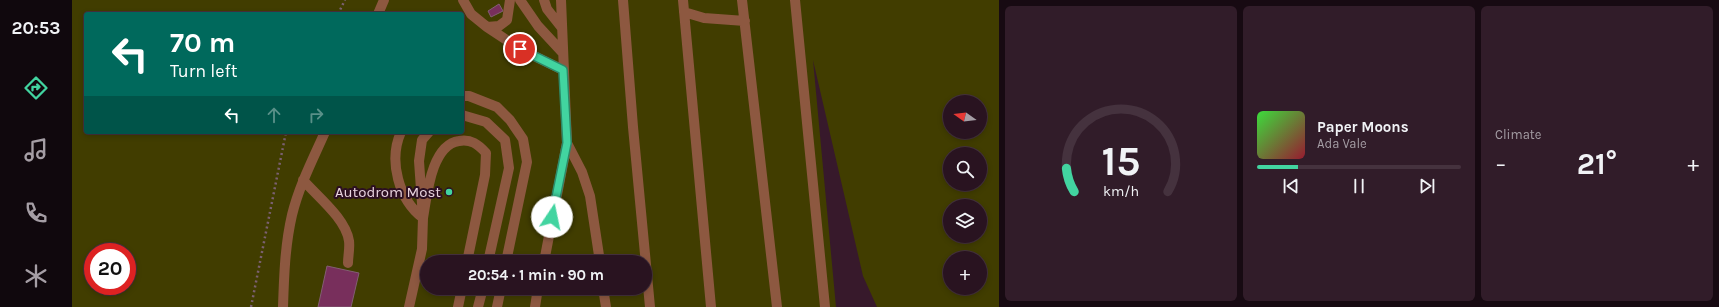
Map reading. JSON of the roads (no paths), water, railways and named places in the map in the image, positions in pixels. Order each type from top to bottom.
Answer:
[{"type":"lane","points":[[379,12],[384,0]]},
{"type":"lane","points":[[463,0],[471,14],[488,27],[520,49],[563,70]]},
{"type":"lane","points":[[488,27],[499,26],[507,20],[510,0]]},
{"type":"lane","points":[[520,0],[538,26],[562,53]]},
{"type":"lane","points":[[544,0],[547,9],[562,28]]},
{"type":"lane","points":[[545,255],[567,143],[560,0]]},
{"type":"lane","points":[[623,0],[650,307]]},
{"type":"lane","points":[[683,0],[712,307]]},
{"type":"lane","points":[[742,0],[746,21],[777,307]]},
{"type":"lane","points":[[795,0],[825,307]]},
{"type":"lane","points":[[684,12],[704,18],[746,21]]},
{"type":"lane","points":[[464,96],[469,96],[497,107],[510,120],[523,139],[527,162],[507,255]]},
{"type":"lane","points":[[464,116],[486,122],[505,140],[509,168],[490,255]]},
{"type":"lane","points":[[283,307],[286,252],[292,215],[303,180],[324,134]]},
{"type":"lane","points":[[400,134],[395,161],[399,180],[405,198],[413,210],[423,218]]},
{"type":"lane","points":[[409,307],[422,249],[423,218],[419,161],[422,140],[427,134]]},
{"type":"lane","points":[[423,218],[433,168],[443,149],[452,142],[464,140],[477,144],[486,153],[485,175],[468,255]]},
{"type":"lane","points":[[567,143],[582,172],[590,196],[599,255]]},
{"type":"lane","points":[[303,180],[343,226],[350,242],[348,263]]},
{"type":"lane","points":[[458,307],[461,295]]},
{"type":"lane","points":[[478,307],[481,295]]},
{"type":"lane","points":[[497,307],[500,295]]},
{"type":"lane","points":[[535,307],[537,295]]},
{"type":"lane","points":[[604,295],[606,307]]},
{"type":"place","name":"Autodrom Most","points":[[449,192]]}]
